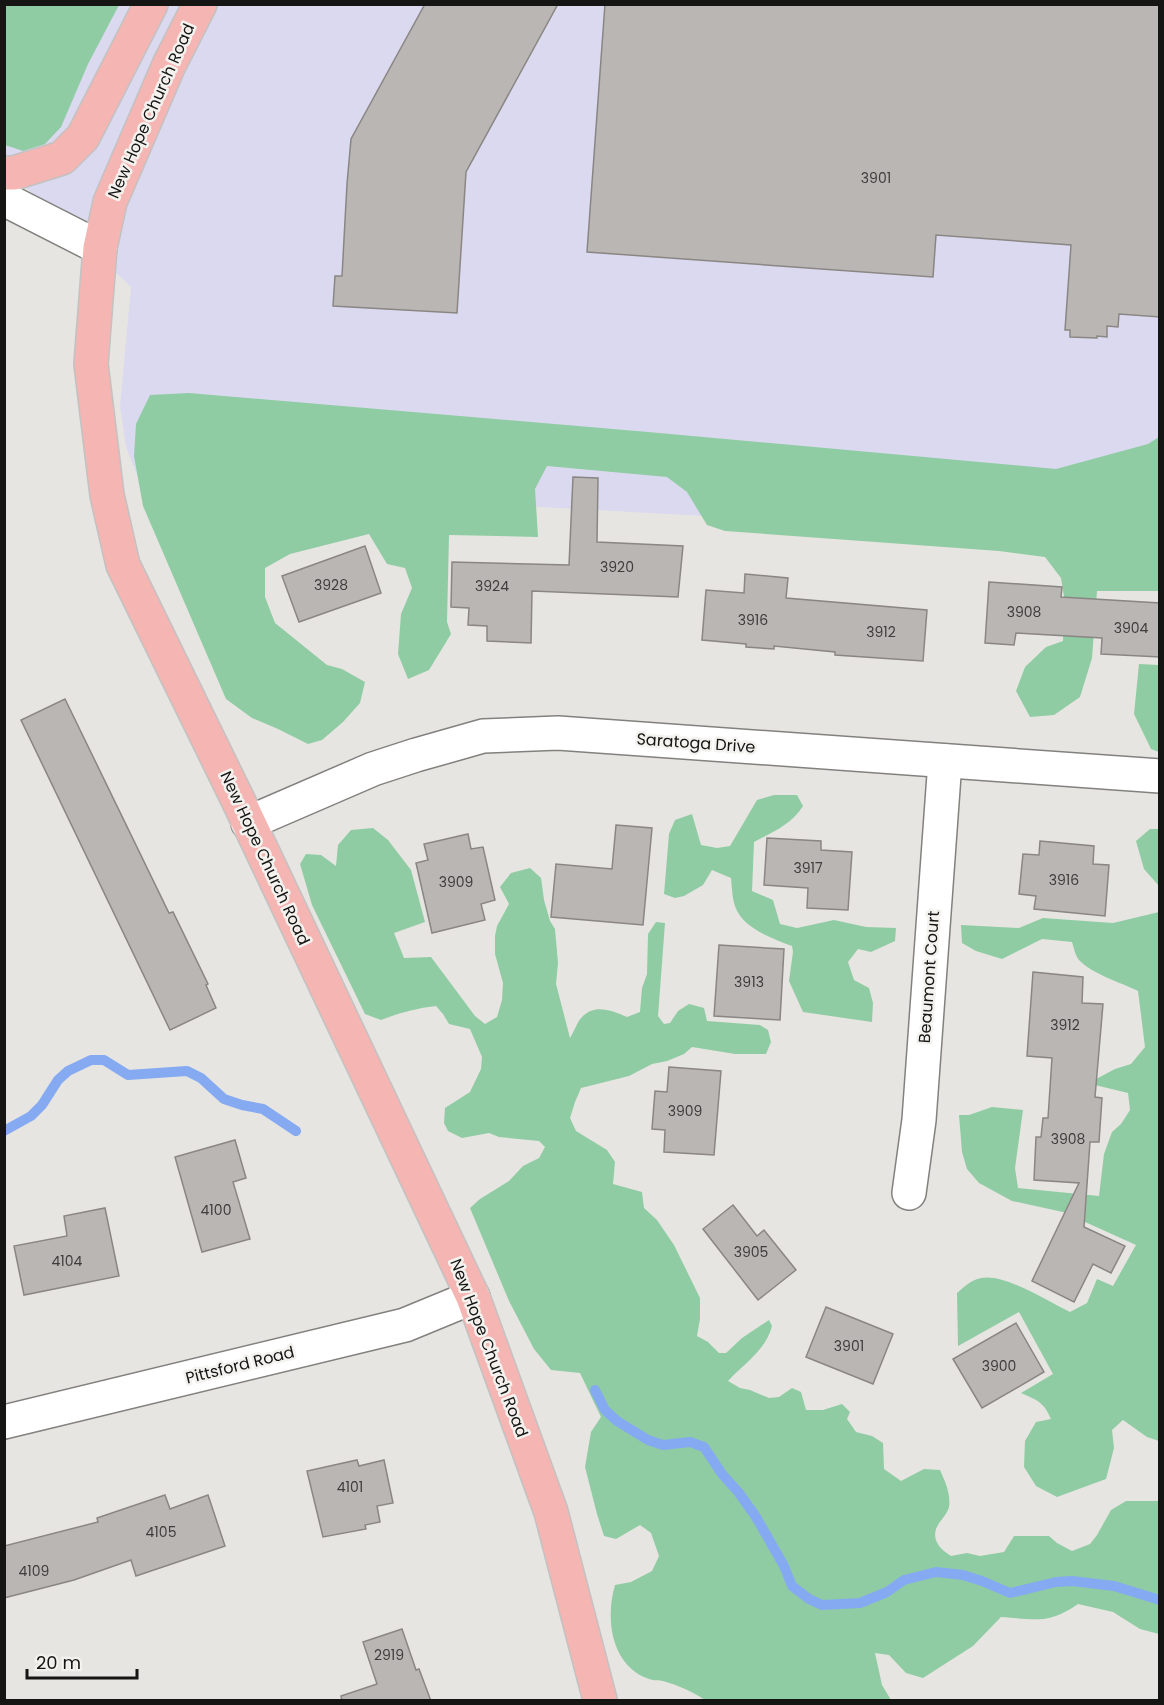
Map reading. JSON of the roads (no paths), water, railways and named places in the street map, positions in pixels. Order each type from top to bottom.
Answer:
[{"type":"main road","points":[[4,173],[14,173],[62,158],[83,137],[151,4]]},
{"type":"main road","name":"New Hope Church Road","points":[[200,4],[169,65],[110,202],[100,248],[91,364],[107,495],[123,565],[473,1298],[551,1512],[600,1701]]},
{"type":"street","points":[[4,199],[100,248]]},
{"type":"street","name":"Saratoga Drive","points":[[248,823],[373,769],[483,736],[558,733],[1160,776]]},
{"type":"street","name":"Beaumont Court","points":[[909,1193],[919,1120],[945,761]]},
{"type":"street","name":"Pittsford Road","points":[[4,1422],[405,1324],[473,1298]]},
{"type":"waterway","points":[[4,1131],[31,1116],[42,1105],[58,1080],[68,1071],[91,1060],[104,1060],[128,1075],[187,1071],[201,1078],[224,1099],[263,1109],[296,1131]]},
{"type":"waterway","points":[[595,1390],[605,1410],[617,1421],[648,1440],[663,1445],[690,1442],[704,1447],[756,1517],[784,1566],[792,1586],[809,1599],[822,1605],[860,1603],[887,1592],[904,1580],[936,1572],[963,1575],[1010,1593],[1056,1582],[1072,1581],[1114,1586],[1160,1600]]}]
